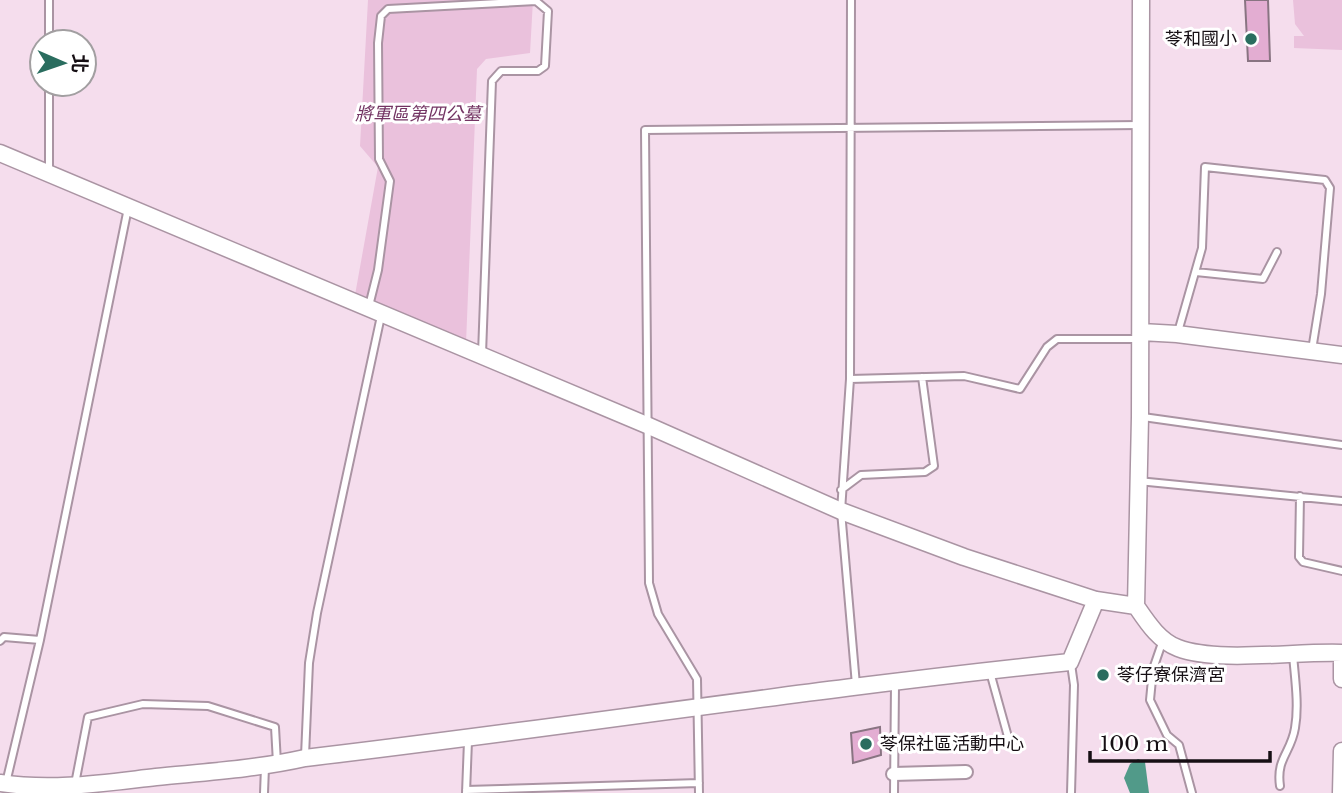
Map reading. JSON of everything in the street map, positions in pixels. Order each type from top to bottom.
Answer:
[{"type":"street","points":[[1141,0],[1141,336],[1136,606],[1163,639],[1178,648],[1201,652],[1342,652],[1342,679]]},
{"type":"street","points":[[0,153],[649,426],[841,511],[964,557],[1096,600],[1136,606]]},
{"type":"street","points":[[1141,336],[1177,334],[1342,355]]},
{"type":"street","points":[[3,783],[41,790],[271,765],[305,758],[697,709],[856,685],[1070,662],[1096,600]]},
{"type":"street","points":[[1341,793],[1342,751]]},
{"type":"street","points":[[893,774],[966,772]]},
{"type":"lane","points":[[49,0],[49,28]]},
{"type":"lane","points":[[851,0],[850,379],[841,511],[856,685]]},
{"type":"lane","points":[[305,758],[309,663],[375,311],[390,181],[379,159],[377,43],[381,16],[388,9],[432,3],[537,1],[548,11],[545,66],[538,71],[501,71],[492,81],[482,356]]},
{"type":"lane","points":[[49,98],[49,174]]},
{"type":"lane","points":[[699,793],[697,679],[659,614],[649,583],[645,130],[1141,125]]},
{"type":"lane","points":[[1177,334],[1202,248],[1205,167],[1325,180],[1330,188],[1321,294],[1312,350]]},
{"type":"lane","points":[[3,783],[40,640],[128,206]]},
{"type":"lane","points":[[1195,272],[1264,279],[1277,252]]},
{"type":"lane","points":[[850,379],[964,376],[1020,389],[1047,347],[1057,339],[1141,336]]},
{"type":"lane","points":[[841,490],[861,475],[925,472],[933,466],[922,377]]},
{"type":"lane","points":[[1140,417],[1342,445]]},
{"type":"lane","points":[[1138,481],[1342,501]]},
{"type":"lane","points":[[1300,496],[1299,557],[1303,562],[1342,571]]},
{"type":"lane","points":[[0,640],[4,637],[26,637],[40,640]]},
{"type":"lane","points":[[1163,639],[1153,669],[1150,700],[1167,735],[1179,745],[1192,793]]},
{"type":"lane","points":[[1280,786],[1278,769],[1289,750],[1296,717],[1293,653]]},
{"type":"lane","points":[[1070,662],[1074,685],[1071,793]]},
{"type":"lane","points":[[989,670],[1010,744]]},
{"type":"lane","points":[[894,793],[895,682]]},
{"type":"lane","points":[[75,786],[88,716],[143,704],[208,706],[275,727],[271,765],[264,793]]},
{"type":"lane","points":[[468,739],[466,791],[699,783]]},
{"type":"green space","name":"將軍區第四公墓","points":[[368,0],[533,0],[530,53],[486,59],[477,69],[466,344],[355,295],[378,167],[360,146]]},
{"type":"green space","points":[[1293,0],[1342,0],[1342,50],[1294,48],[1294,36],[1304,36],[1295,24]]},
{"type":"shaded area","points":[[1138,759],[1145,762],[1149,793],[1130,793],[1124,778],[1130,764]]},
{"type":"building","points":[[1245,0],[1268,0],[1270,61],[1248,61]]},
{"type":"building","name":"苓保社區活動中心","points":[[880,727],[881,755],[853,763],[851,733]]},
{"type":"place","name":"苓和國小","points":[[1251,39]]},
{"type":"place","name":"苓仔寮保濟宮","points":[[1103,675]]},
{"type":"place","name":"苓保社區活動中心","points":[[866,744]]}]
